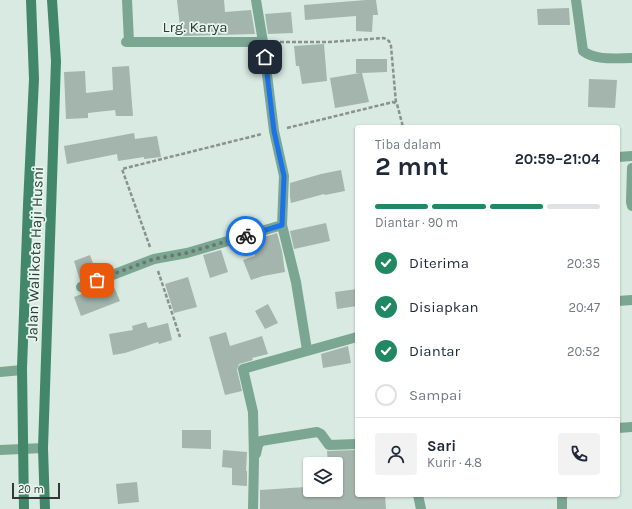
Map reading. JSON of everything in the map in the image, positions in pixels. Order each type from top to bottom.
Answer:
[{"type":"street","name":"Jalan Walikota Haji Husni","points":[[24,509],[22,370],[34,79],[31,0]]},
{"type":"street","name":"Jalan Walikota Haji Husni","points":[[45,509],[43,448],[56,61],[52,0]]},
{"type":"street","name":"Lrg. Karya","points":[[127,0],[128,42],[263,42]]},
{"type":"street","points":[[256,0],[263,42],[274,131],[284,176],[282,225],[296,282],[307,350]]},
{"type":"street","points":[[576,0],[583,51],[592,56],[609,59],[632,58]]},
{"type":"street","points":[[620,156],[632,156]]},
{"type":"street","points":[[632,168],[632,206]]},
{"type":"street","points":[[81,287],[154,259],[186,253],[282,225]]},
{"type":"street","points":[[620,301],[632,300]]},
{"type":"street","points":[[253,509],[254,460],[252,412],[243,369],[307,350],[355,338]]},
{"type":"street","points":[[0,372],[22,370]]},
{"type":"street","points":[[620,428],[632,427]]},
{"type":"street","points":[[254,460],[258,445],[261,442],[316,432],[321,434],[329,445],[355,444]]},
{"type":"street","points":[[0,450],[43,448]]},
{"type":"street","points":[[418,497],[421,509]]},
{"type":"street","points":[[562,497],[562,509]]},
{"type":"path","points":[[263,42],[329,42],[384,38],[389,41],[391,46],[396,103]]},
{"type":"path","points":[[122,169],[180,337]]},
{"type":"building","points":[[177,0],[224,0],[225,12],[251,10],[255,34],[181,36]]},
{"type":"building","points":[[376,0],[378,15],[373,15],[372,32],[356,31],[356,16],[305,20],[304,5]]},
{"type":"building","points":[[569,8],[570,25],[538,25],[537,9]]},
{"type":"building","points":[[291,12],[293,33],[268,34],[265,14]]},
{"type":"building","points":[[324,44],[327,81],[302,84],[299,66],[296,66],[294,46]]},
{"type":"building","points":[[356,59],[387,59],[387,72],[362,73],[369,102],[335,108],[330,78],[360,73],[356,73]]},
{"type":"building","points":[[129,66],[133,116],[116,116],[115,110],[88,113],[88,118],[66,119],[64,72],[85,71],[86,93],[113,90],[112,67]]},
{"type":"building","points":[[589,79],[617,80],[615,108],[588,107]]},
{"type":"building","points":[[134,133],[135,139],[157,136],[161,157],[144,159],[144,157],[118,161],[117,154],[67,164],[64,146]]},
{"type":"building","points":[[341,170],[345,191],[324,194],[291,203],[290,183]]},
{"type":"building","points":[[326,223],[330,241],[294,249],[290,231]]},
{"type":"building","points":[[277,233],[282,251],[285,272],[251,280],[243,260],[255,256],[252,241]]},
{"type":"building","points":[[221,250],[228,272],[210,278],[203,255]]},
{"type":"building","points":[[90,255],[97,274],[80,280],[74,261]]},
{"type":"building","points":[[188,277],[197,307],[174,313],[165,284]]},
{"type":"building","points":[[112,282],[120,301],[81,316],[74,297]]},
{"type":"building","points":[[355,289],[355,306],[337,309],[335,292]]},
{"type":"building","points":[[268,304],[278,323],[265,329],[255,311]]},
{"type":"building","points":[[146,322],[148,328],[168,323],[172,340],[159,344],[158,342],[125,353],[113,355],[109,334],[133,330],[132,326]]},
{"type":"building","points":[[226,332],[230,346],[262,336],[268,354],[252,358],[253,360],[239,364],[237,370],[242,391],[225,395],[209,337]]},
{"type":"building","points":[[348,346],[351,363],[323,368],[321,354]]},
{"type":"building","points":[[182,430],[211,430],[211,449],[182,448]]},
{"type":"building","points":[[223,450],[247,452],[247,486],[232,485],[232,468],[222,467]]},
{"type":"building","points":[[355,450],[355,497],[385,497],[386,509],[260,509],[260,490],[303,487],[303,497],[343,497],[343,457],[327,457],[327,451]]},
{"type":"building","points":[[137,482],[139,502],[118,504],[116,484]]},
{"type":"way so far","points":[[97,280],[154,259],[186,253],[246,236]]},
{"type":"route","points":[[246,236],[282,225],[284,176],[274,131],[265,57]]}]
